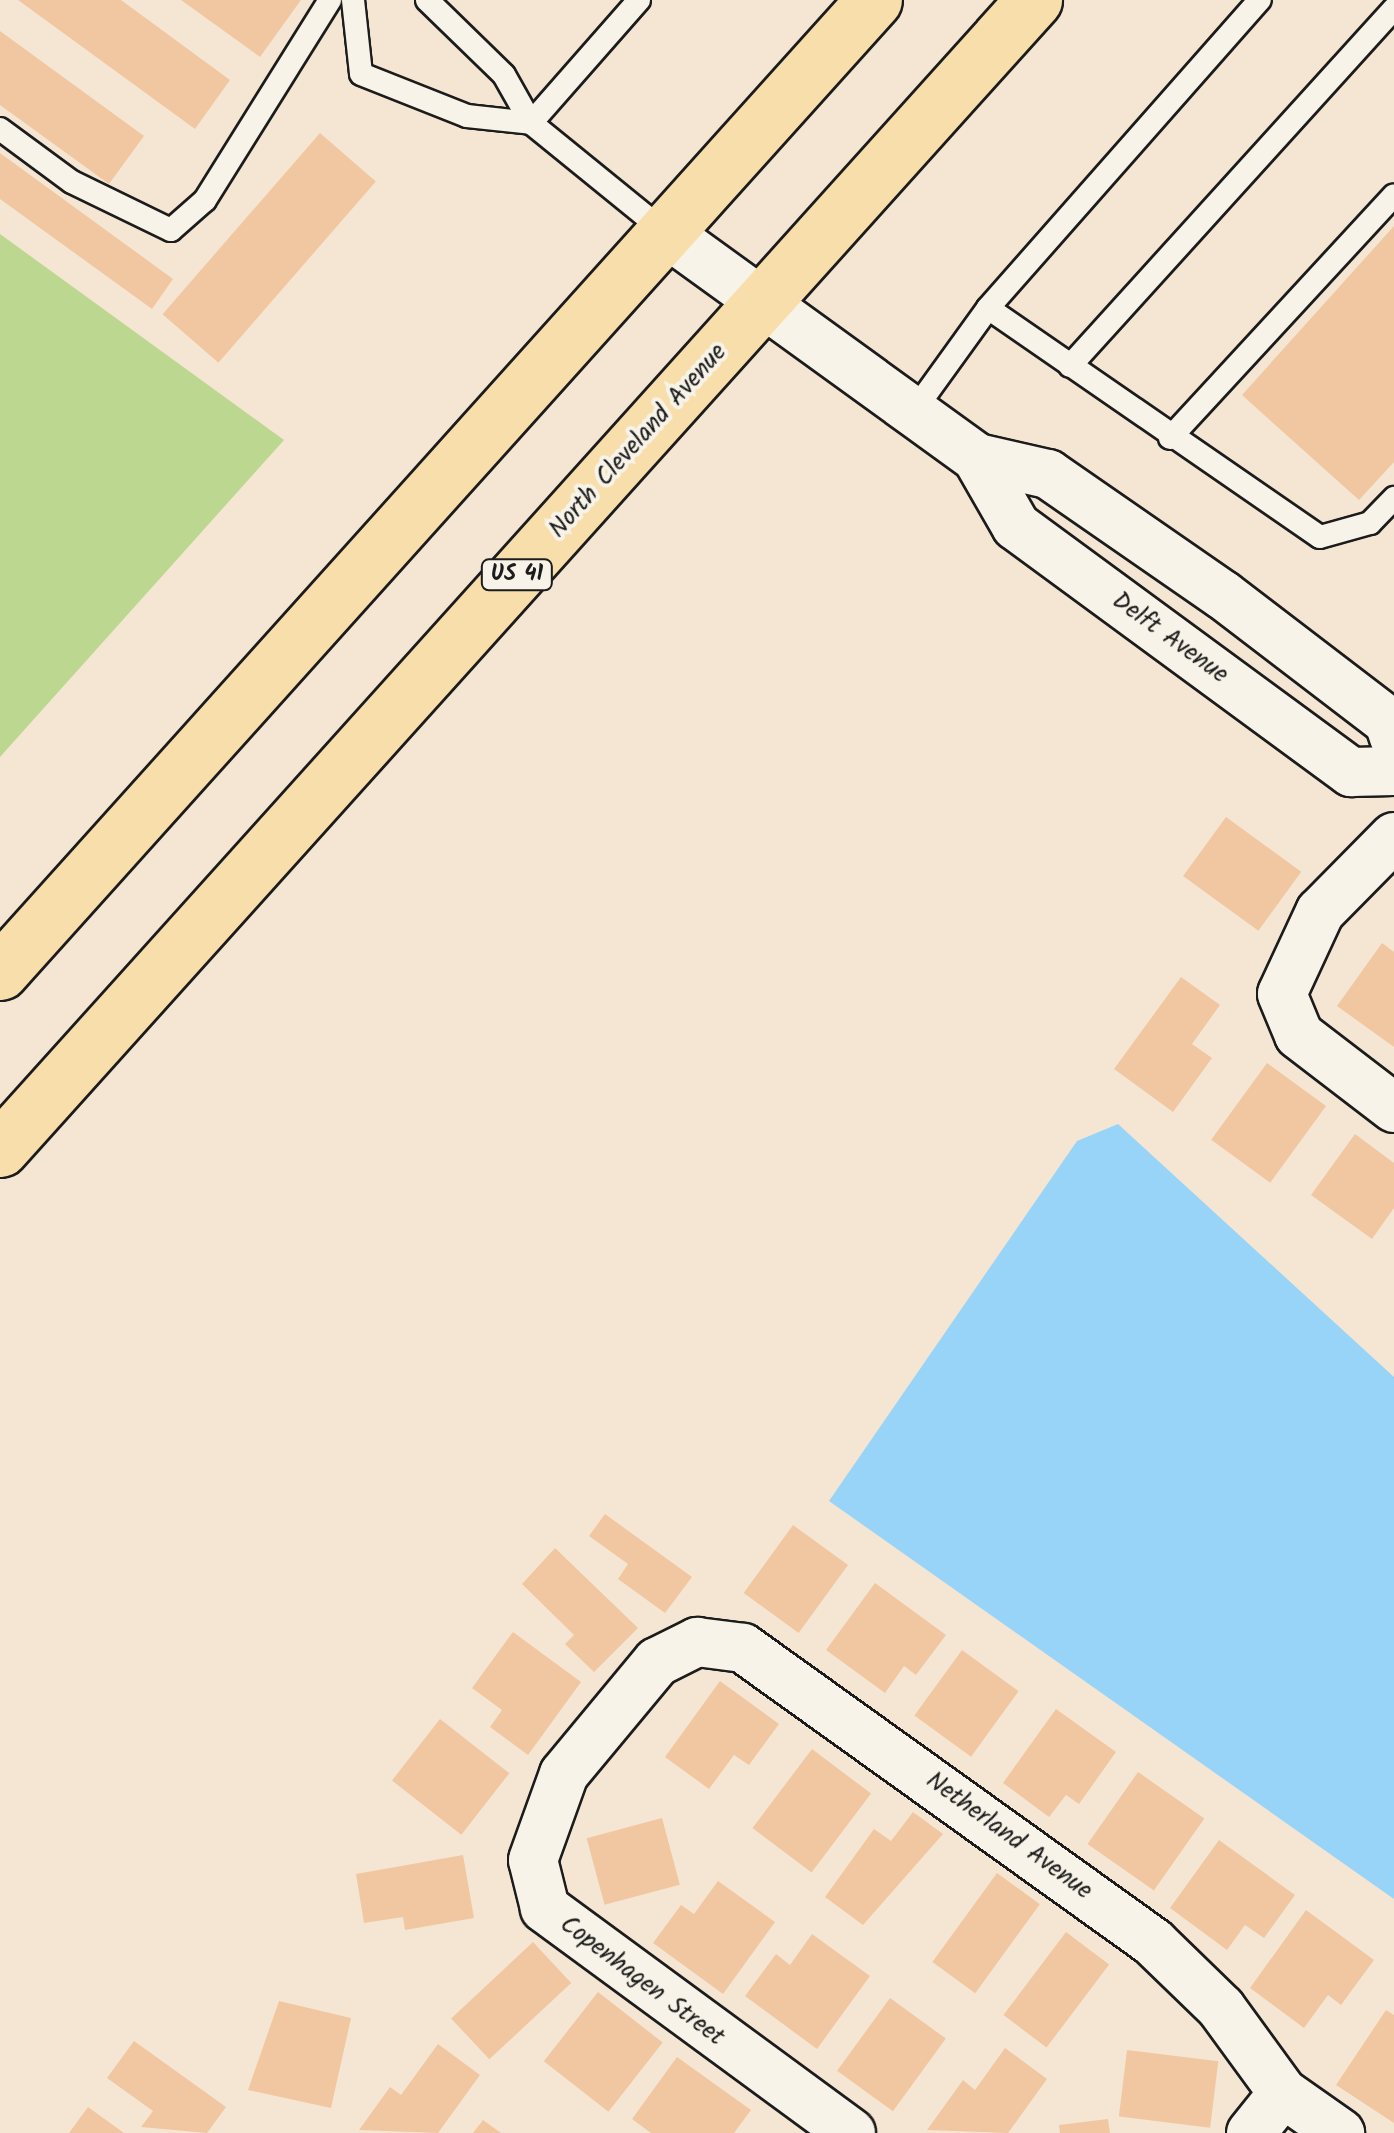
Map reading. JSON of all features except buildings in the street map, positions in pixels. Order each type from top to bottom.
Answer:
[{"type":"main road","points":[[0,972],[874,0]]},
{"type":"main road","name":"North Cleveland Avenue","points":[[0,1149],[1034,0]]},
{"type":"street","name":"Delft Avenue","points":[[665,232],[916,408],[977,458],[1016,526],[1351,772],[1394,771]]},
{"type":"street","name":"Delft Avenue","points":[[977,458],[1048,474],[1150,544],[1389,722],[1394,736]]},
{"type":"street","points":[[1114,596],[1150,544]]},
{"type":"street","points":[[1394,837],[1320,912],[1282,994],[1300,1035],[1394,1108]]},
{"type":"street","name":"Netherland Avenue","points":[[636,1685],[697,1642],[743,1648],[1153,1942],[1221,2008],[1283,2093],[1340,2133]]},
{"type":"street","name":"Copenhagen Street","points":[[636,1685],[542,1815],[533,1860],[545,1908],[851,2133]]},
{"type":"street","points":[[1250,2133],[1283,2093]]},
{"type":"lane","points":[[0,128],[72,182],[171,230],[205,200],[330,0]]},
{"type":"lane","points":[[352,0],[361,74],[467,116],[531,123]]},
{"type":"lane","points":[[427,0],[504,75],[531,123],[665,232]]},
{"type":"lane","points":[[531,123],[639,0]]},
{"type":"lane","points":[[916,408],[988,308],[1260,0]]},
{"type":"lane","points":[[1070,366],[1394,8]]},
{"type":"lane","points":[[1170,438],[1394,195]]},
{"type":"lane","points":[[988,308],[1170,438],[1320,537],[1370,523],[1394,498]]},
{"type":"green space","points":[[0,234],[284,440],[0,757]]},
{"type":"water","points":[[1118,1124],[1394,1377],[1394,1899],[829,1501],[1077,1141]]}]
